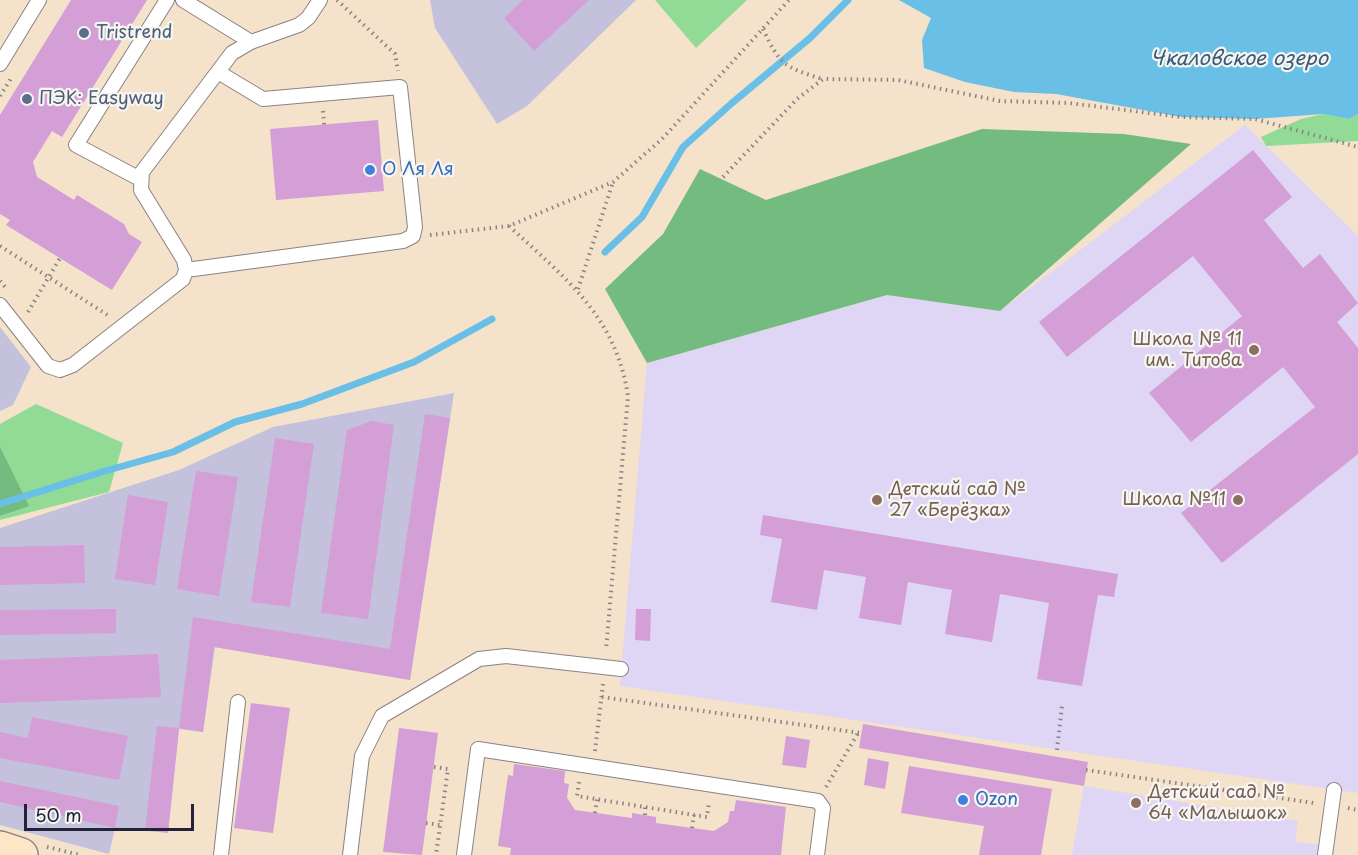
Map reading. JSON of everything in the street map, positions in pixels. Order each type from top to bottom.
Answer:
[{"type":"street","points":[[0,848],[21,855]]},
{"type":"lane","points":[[0,64],[39,0]]},
{"type":"lane","points":[[140,179],[76,145],[167,0]]},
{"type":"lane","points":[[183,0],[251,42]]},
{"type":"lane","points":[[0,305],[48,366],[60,370],[72,365],[124,327],[183,279],[186,270],[184,260],[141,190],[142,172],[232,53],[251,42],[299,25],[308,18],[320,0]]},
{"type":"lane","points":[[186,270],[403,241],[413,236],[415,227],[400,87],[263,99],[218,72]]},
{"type":"lane","points":[[350,855],[362,756],[382,716],[479,658],[506,656],[621,669]]},
{"type":"lane","points":[[221,855],[238,702]]},
{"type":"lane","points":[[464,855],[478,749],[818,801],[823,808],[817,855]]},
{"type":"lane","points":[[1325,855],[1334,790]]},
{"type":"path","points":[[337,0],[395,54],[400,87]]},
{"type":"path","points":[[431,244],[433,237],[509,226],[613,182],[662,139],[789,0]]},
{"type":"path","points":[[762,29],[775,55],[790,69],[822,79],[898,80],[1000,101],[1069,103],[1181,117],[1255,119],[1358,147]]},
{"type":"path","points":[[723,177],[797,99],[822,79]]},
{"type":"path","points":[[578,289],[613,182]]},
{"type":"path","points":[[509,226],[578,289],[617,350],[628,396],[605,668],[593,767]]},
{"type":"path","points":[[0,246],[124,327]]},
{"type":"path","points":[[27,314],[60,258]]},
{"type":"path","points":[[602,697],[860,733],[818,801]]},
{"type":"path","points":[[1057,750],[1062,706]]},
{"type":"path","points":[[434,766],[447,769],[436,855]]},
{"type":"path","points":[[1086,770],[1358,810]]},
{"type":"path","points":[[595,813],[597,799]]},
{"type":"path","points":[[645,807],[645,815]]},
{"type":"path","points":[[692,828],[694,815]]},
{"type":"path","points":[[426,823],[440,825]]},
{"type":"shaded area","points":[[430,0],[636,0],[527,106],[497,124],[435,28]]},
{"type":"shaded area","points":[[1245,125],[1358,236],[1358,793],[620,686],[647,363],[887,295],[1000,311]]},
{"type":"shaded area","points":[[0,327],[31,367],[13,405],[0,411]]},
{"type":"shaded area","points":[[454,393],[410,680],[215,647],[203,732],[179,729],[168,833],[115,828],[109,854],[0,825],[0,528],[179,470],[273,427]]},
{"type":"shaded area","name":"Детский сад № 64 «Малышок»","points":[[1084,786],[1298,821],[1295,842],[1321,845],[1320,855],[1072,855]]},
{"type":"green space","points":[[655,0],[747,0],[696,48]]},
{"type":"green space","points":[[1323,114],[1349,119],[1358,114],[1358,141],[1266,146],[1261,137],[1301,119]]},
{"type":"green space","points":[[982,129],[1124,134],[1191,144],[1000,311],[887,295],[647,363],[605,289],[663,234],[700,169],[766,200]]},
{"type":"green space","points":[[36,404],[123,443],[109,492],[0,520],[0,424]]},
{"type":"green space","points":[[0,447],[29,506],[0,516]]},
{"type":"water","name":"Чкаловское озеро","points":[[899,0],[1358,0],[1358,114],[1349,119],[1323,114],[1255,119],[1181,117],[1056,94],[1014,92],[965,82],[924,68],[922,40],[931,18]]},
{"type":"building","points":[[71,0],[147,0],[62,137],[52,131],[33,162],[37,177],[74,200],[77,195],[124,224],[129,234],[142,242],[112,290],[6,225],[10,220],[0,214],[0,115]]},
{"type":"building","points":[[523,0],[589,0],[534,51],[504,18]]},
{"type":"building","points":[[378,120],[384,191],[276,200],[270,129]]},
{"type":"building","points":[[1253,150],[1292,197],[1264,220],[1303,268],[1320,254],[1358,303],[1337,322],[1358,348],[1358,454],[1222,563],[1181,513],[1315,407],[1283,367],[1191,442],[1149,393],[1242,316],[1193,256],[1067,357],[1039,322]]},
{"type":"building","points":[[425,414],[450,418],[410,680],[214,647],[203,732],[179,728],[193,617],[390,649]]},
{"type":"building","points":[[372,421],[394,425],[368,619],[321,613],[347,430]]},
{"type":"building","points":[[275,438],[314,444],[290,607],[251,602]]},
{"type":"building","points":[[196,471],[238,477],[219,596],[177,589]]},
{"type":"building","points":[[128,495],[168,502],[155,585],[115,579]]},
{"type":"building","points":[[763,515],[1118,574],[1114,597],[1098,595],[1082,686],[1037,679],[1049,603],[1000,594],[992,642],[945,634],[952,590],[908,582],[901,625],[859,618],[866,577],[824,570],[817,610],[771,602],[782,539],[760,535]]},
{"type":"building","points":[[84,545],[85,583],[0,585],[0,547]]},
{"type":"building","points":[[116,609],[116,633],[0,635],[0,610]]},
{"type":"building","points":[[636,609],[651,609],[650,641],[635,640]]},
{"type":"building","points":[[158,654],[161,697],[0,703],[0,660]]},
{"type":"building","points":[[251,703],[290,708],[273,833],[234,828]]},
{"type":"building","points":[[32,717],[128,736],[119,780],[0,758],[0,732],[28,738]]},
{"type":"building","points":[[863,724],[1088,762],[1084,786],[859,748]]},
{"type":"building","points":[[157,726],[179,728],[168,833],[145,830]]},
{"type":"building","points":[[399,728],[438,733],[422,855],[383,852]]},
{"type":"building","points":[[786,736],[810,740],[806,768],[782,765]]},
{"type":"building","points":[[868,758],[889,762],[885,789],[864,785]]},
{"type":"building","points":[[514,764],[565,771],[564,783],[569,784],[567,798],[575,810],[632,818],[632,813],[656,817],[656,823],[714,831],[728,822],[730,811],[734,811],[736,800],[786,807],[781,855],[510,855],[511,848],[498,846],[508,775],[513,776]]},
{"type":"building","points":[[909,766],[1052,789],[1041,855],[979,855],[984,826],[901,813]]},
{"type":"building","points":[[0,781],[119,806],[115,828],[0,802]]},
{"type":"waterway","points":[[605,252],[642,217],[683,147],[810,38],[848,0]]},
{"type":"waterway","points":[[0,504],[173,452],[235,422],[302,404],[414,362],[492,319]]},
{"type":"place","name":"Tristrend","points":[[84,33]]},
{"type":"place","name":"ПЭК: Easyway","points":[[27,99]]},
{"type":"place","name":"О Ля Ля","points":[[370,170]]},
{"type":"place","name":"Школа № 11 им. Титова","points":[[1254,350]]},
{"type":"place","name":"Детский сад № 27 «Берёзка»","points":[[877,500]]},
{"type":"place","name":"Школа №11","points":[[1238,500]]},
{"type":"place","name":"Ozon","points":[[963,800]]},
{"type":"place","name":"Детский сад № 64 «Малышок»","points":[[1136,803]]}]
